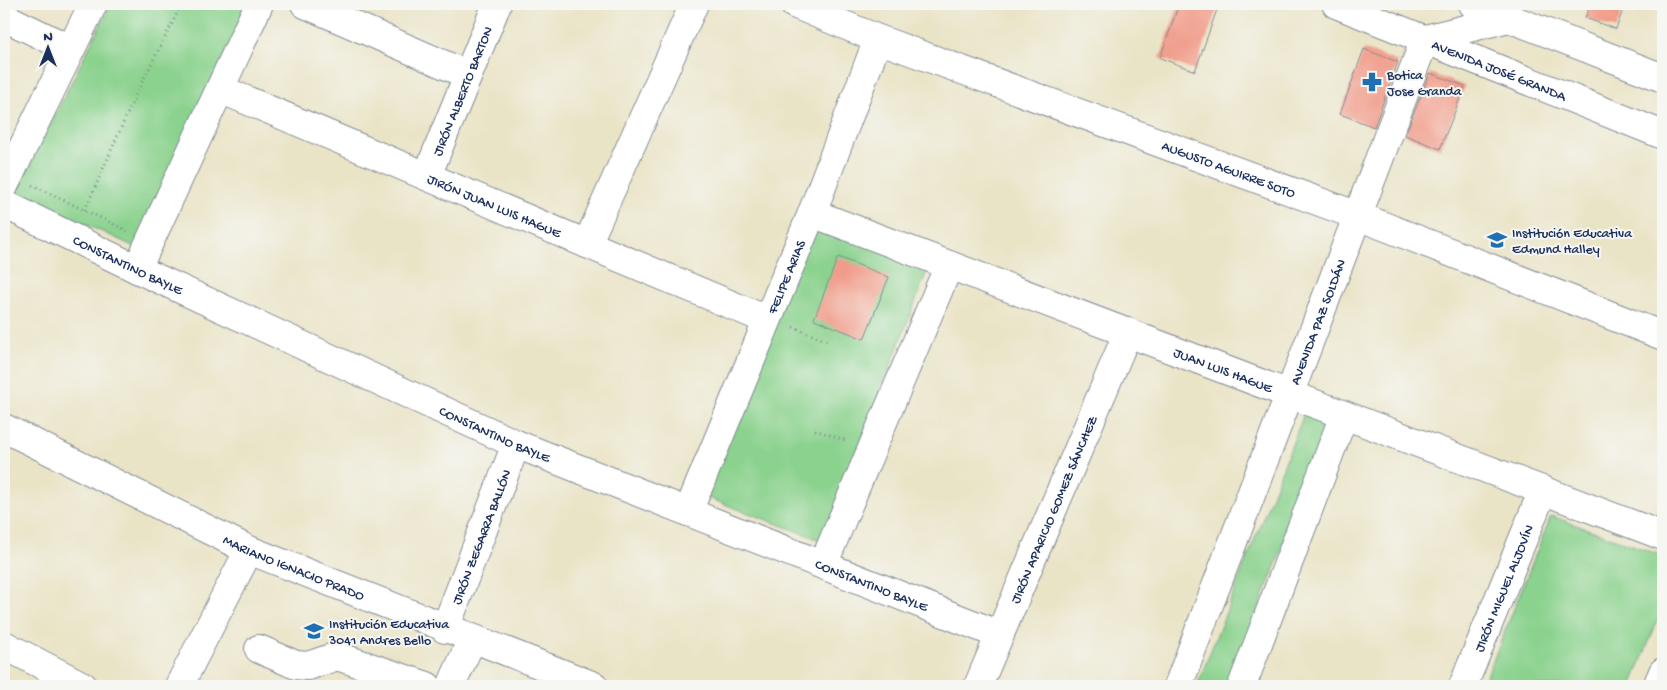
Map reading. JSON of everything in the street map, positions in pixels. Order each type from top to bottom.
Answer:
[{"type":"street","points":[[16,185],[70,49],[93,4]]},
{"type":"street","points":[[137,269],[259,4]]},
{"type":"street","points":[[305,4],[468,75]]},
{"type":"street","name":"JIRÓN ALBERTO BARTON","points":[[427,176],[497,4]]},
{"type":"street","points":[[587,244],[694,4]]},
{"type":"street","name":"AUGUSTO AGUIRRE SOTO","points":[[794,4],[878,39],[1358,216],[1663,336]]},
{"type":"street","name":"AVENIDA JOSÉ GRANDA","points":[[1336,4],[1663,135]]},
{"type":"street","points":[[1473,4],[1663,78]]},
{"type":"street","points":[[4,17],[70,49]]},
{"type":"street","points":[[1425,39],[1509,18]]},
{"type":"street","name":"FELIPE ARIAS","points":[[688,512],[776,322],[812,213],[878,39]]},
{"type":"street","name":"AVENIDA PAZ SOLDÁN","points":[[1178,686],[1425,39]]},
{"type":"street","name":"JIRÓN JUAN LUIS HAGUE","points":[[220,89],[776,322]]},
{"type":"street","name":"CONSTANTINO BAYLE","points":[[4,204],[137,269],[516,444],[1000,635]]},
{"type":"street","name":"JUAN LUIS HAGUE","points":[[812,213],[1663,536]]},
{"type":"street","points":[[823,565],[949,265]]},
{"type":"street","name":"JIRÓN APARICIO GOMEZ SÁNCHEZ","points":[[978,686],[1128,332]]},
{"type":"street","points":[[1242,686],[1344,415]]},
{"type":"street","name":"MARIANO IGNACIO PRADO","points":[[4,428],[249,550],[594,686]]},
{"type":"street","name":"JIRÓN ZEGARRA BALLÓN","points":[[446,629],[516,444]]},
{"type":"street","name":"JIRÓN MIGUEL ALJOVÍN","points":[[1463,686],[1543,490]]},
{"type":"street","points":[[179,686],[249,550]]},
{"type":"street","points":[[451,686],[472,639]]},
{"type":"street","points":[[4,645],[83,686]]},
{"type":"street","points":[[259,648],[302,666],[308,666],[337,656],[426,686]]},
{"type":"street","points":[[1657,686],[1663,672]]},
{"type":"path","points":[[85,210],[136,94],[182,4]]},
{"type":"path","points":[[16,185],[85,210],[134,234]]},
{"type":"path","points":[[776,322],[830,342]]},
{"type":"path","points":[[815,430],[856,444]]},
{"type":"green space","points":[[111,4],[251,4],[135,247],[16,192]]},
{"type":"green space","points":[[813,216],[931,261],[823,541],[703,496]]},
{"type":"green space","points":[[1304,414],[1331,424],[1228,686],[1197,686]]},
{"type":"green space","points":[[1551,516],[1663,556],[1663,607],[1631,686],[1483,686]]},
{"type":"building","points":[[1179,4],[1219,4],[1195,71],[1160,58]]},
{"type":"building","points":[[1591,4],[1625,4],[1616,29],[1585,18]]},
{"type":"building","points":[[1364,49],[1398,62],[1374,127],[1340,114]]},
{"type":"building","points":[[1430,73],[1465,86],[1440,149],[1405,135]]},
{"type":"building","points":[[838,257],[889,277],[864,339],[814,319]]},
{"type":"place","name":"Botica Jose Granda","points":[[1372,82]]},
{"type":"place","name":"Institución Educativa Edmund Halley","points":[[1497,240]]},
{"type":"place","name":"Institución Educativa 3041 Andres Bello","points":[[314,631]]}]
